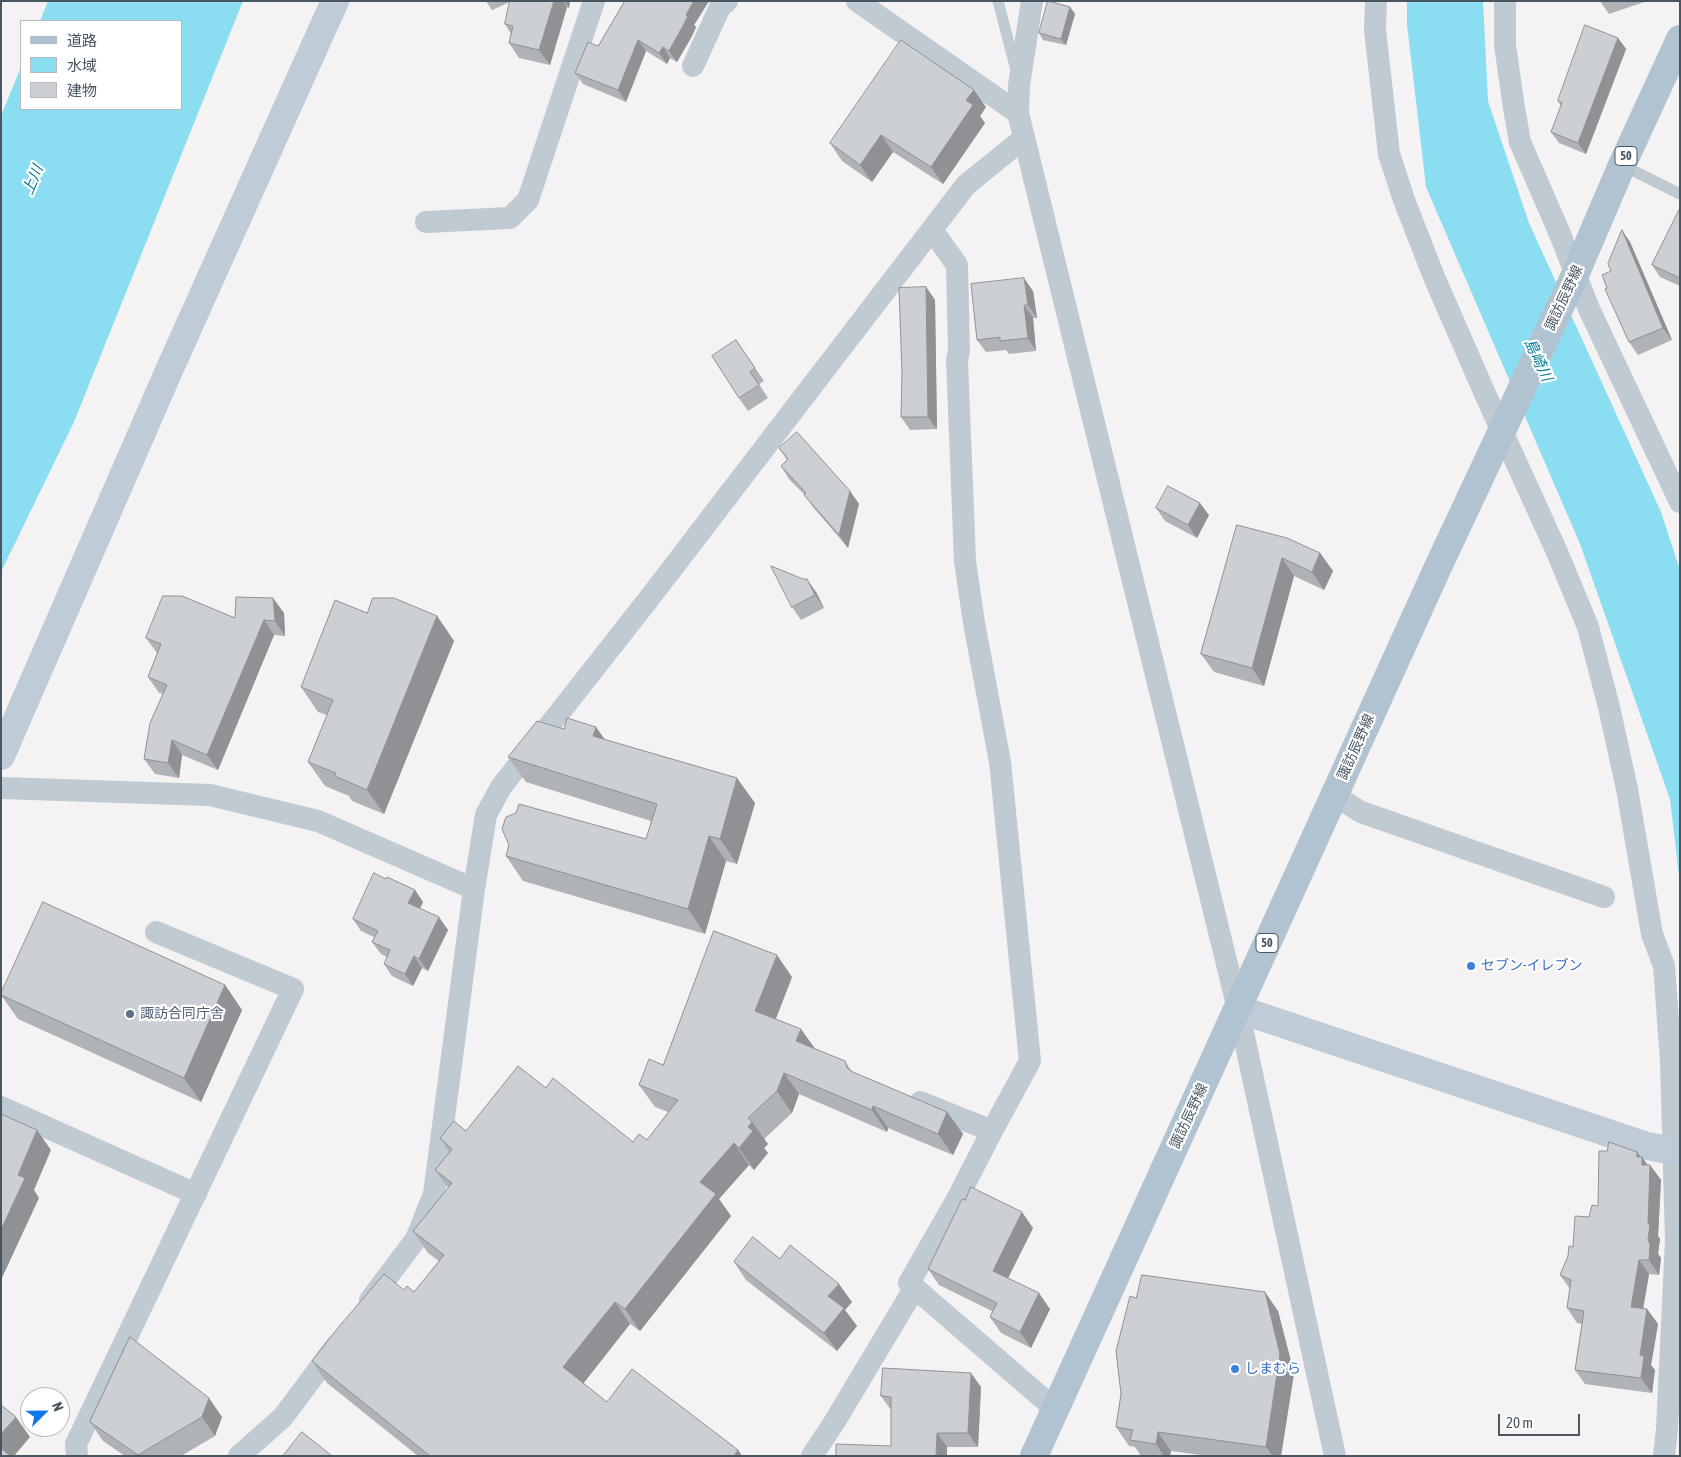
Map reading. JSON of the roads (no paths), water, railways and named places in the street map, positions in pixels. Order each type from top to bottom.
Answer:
[{"type":"main road","name":"諏訪辰野線","points":[[1034,1456],[1334,795],[1572,281],[1680,39]]},
{"type":"street","points":[[1,756],[171,366],[335,1]]},
{"type":"street","points":[[426,222],[510,218],[528,200],[594,1]]},
{"type":"street","points":[[693,66],[720,7],[727,1]]},
{"type":"street","points":[[857,1],[1018,114]]},
{"type":"street","points":[[1032,1],[1019,84],[1018,114],[1238,1010],[1335,1456]]},
{"type":"street","points":[[1376,1],[1375,30],[1389,154],[1404,200],[1434,277],[1505,425],[1588,627],[1609,707],[1627,789],[1652,934],[1664,966],[1677,1152],[1676,1240],[1664,1456]]},
{"type":"street","points":[[1505,1],[1505,45],[1520,142],[1560,234],[1572,281],[1589,309],[1680,502]]},
{"type":"street","points":[[239,1456],[283,1417],[416,1239],[434,1194],[474,889],[486,815],[501,787],[966,185],[1024,138]]},
{"type":"street","points":[[932,230],[957,265],[959,352],[957,360],[965,561],[974,623],[1000,762],[1030,1061],[956,1201],[909,1283],[1055,1409]]},
{"type":"street","points":[[1,788],[210,795],[318,821],[474,889]]},
{"type":"street","points":[[1334,795],[1361,812],[1604,897]]},
{"type":"street","points":[[77,1456],[76,1444],[293,989],[156,932]]},
{"type":"street","points":[[1238,1010],[1647,1146],[1677,1152]]},
{"type":"street","points":[[900,1094],[992,1130]]},
{"type":"street","points":[[1,1107],[196,1194]]},
{"type":"street","points":[[812,1456],[914,1289]]},
{"type":"lane","points":[[998,1],[1019,84]]},
{"type":"lane","points":[[1622,166],[1680,194]]},
{"type":"water","name":"上川","points":[[48,1],[243,1],[74,422],[1,572],[1,116],[20,69],[20,110],[182,110],[182,20],[40,20]]},
{"type":"water","name":"島崎川","points":[[1407,1],[1483,1],[1488,101],[1529,223],[1661,512],[1680,570],[1680,884],[1670,799],[1580,544],[1426,187],[1407,24]]},
{"type":"place","name":"セブン-イレブン","points":[[1471,966]]},
{"type":"place","name":"諏訪合同庁舎","points":[[130,1014]]},
{"type":"place","name":"しまむら","points":[[1235,1369]]}]
